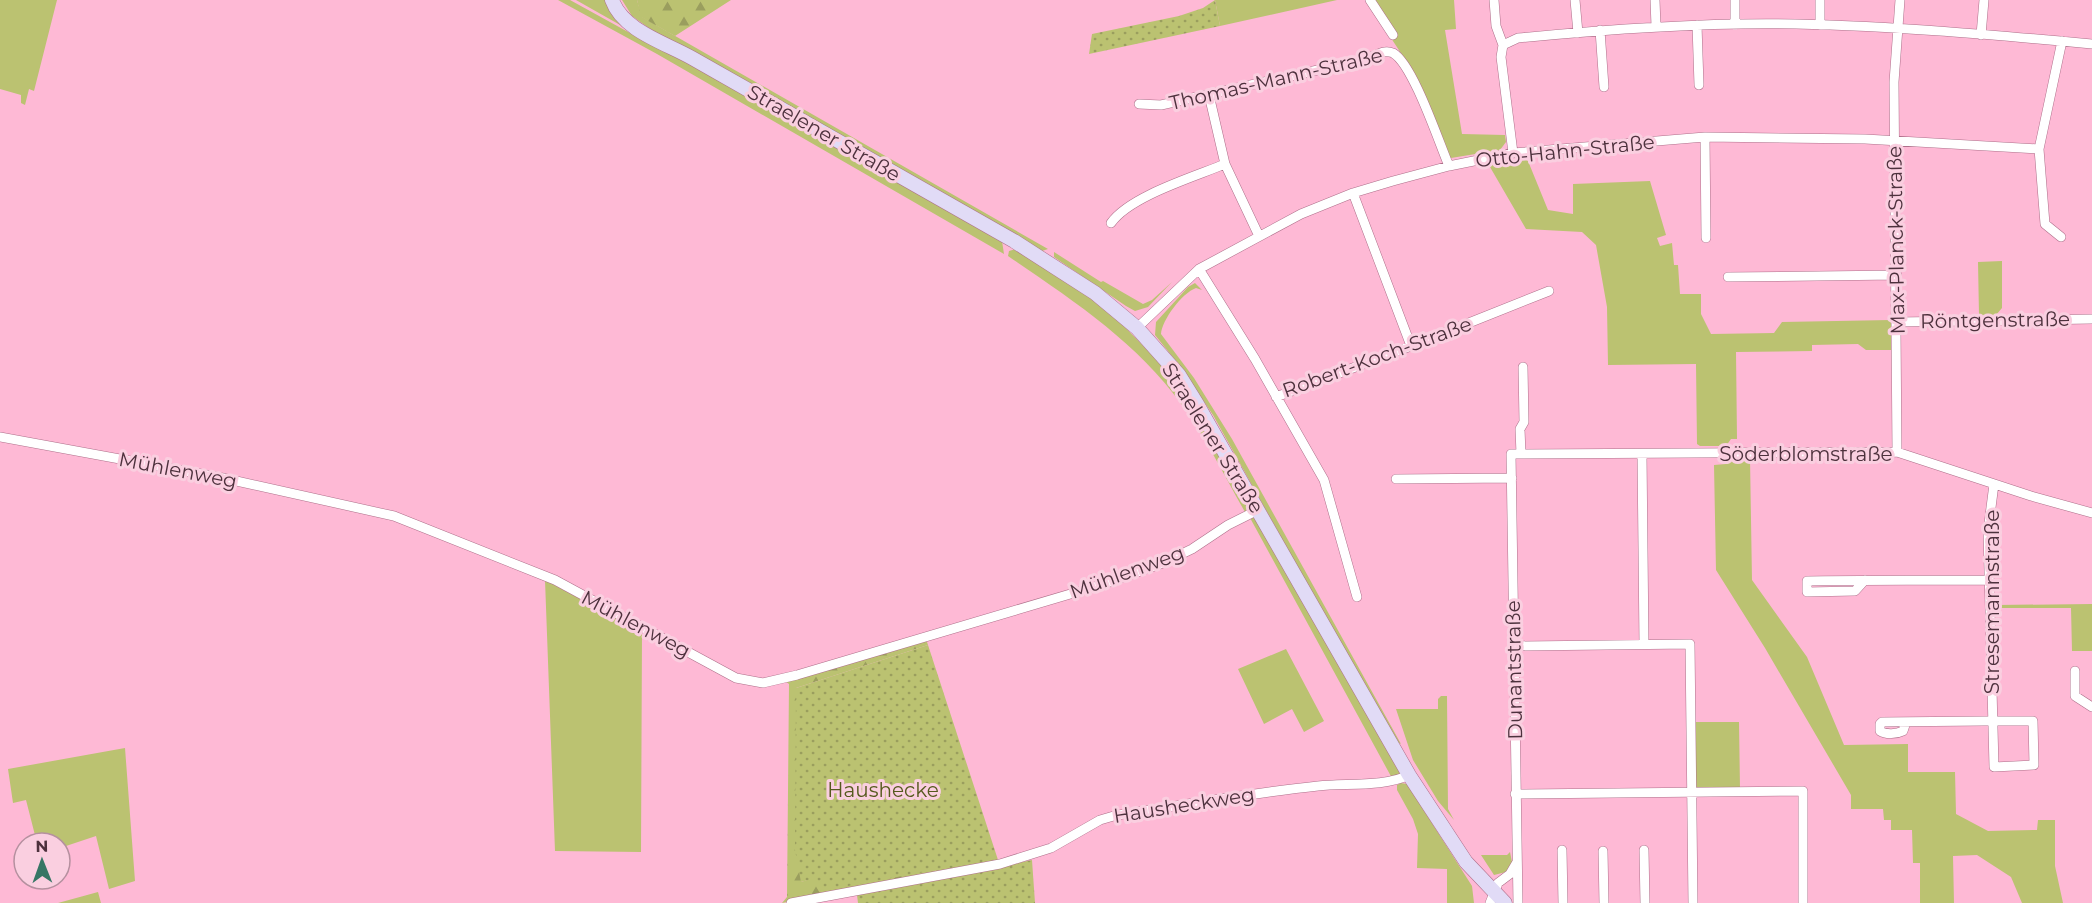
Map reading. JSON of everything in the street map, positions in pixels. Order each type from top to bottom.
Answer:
[{"type":"street","name":"Straelener Straße","points":[[612,0],[620,16],[630,24],[1023,246],[1095,293],[1137,328],[1179,375],[1409,775],[1466,862],[1496,900]]},
{"type":"street","name":"Straelener Straße","points":[[619,0],[634,21],[671,46]]},
{"type":"street","points":[[1370,0],[1394,35]]},
{"type":"street","points":[[1494,0],[1496,26],[1503,45],[1502,66],[1513,153]]},
{"type":"street","points":[[1575,0],[1578,33]]},
{"type":"street","points":[[1655,0],[1656,26]]},
{"type":"street","points":[[1735,0],[1735,25]]},
{"type":"street","points":[[1820,0],[1820,25]]},
{"type":"street","name":"Max-Planck-Straße","points":[[1898,452],[1894,82],[1900,0]]},
{"type":"street","points":[[1981,35],[1984,0]]},
{"type":"street","points":[[1503,45],[1518,38],[1600,30],[1697,25],[1898,27],[2092,44]]},
{"type":"street","points":[[1697,25],[1699,85]]},
{"type":"street","points":[[1600,30],[1604,87]]},
{"type":"street","points":[[2061,237],[2045,224],[2039,149],[2062,41]]},
{"type":"street","name":"Thomas-Mann-Straße","points":[[1139,104],[1161,105],[1209,95],[1367,59],[1382,51],[1392,53],[1401,60],[1411,75],[1449,166]]},
{"type":"street","points":[[1209,95],[1225,164],[1259,236]]},
{"type":"street","points":[[1706,137],[1706,238]]},
{"type":"street","name":"Otto-Hahn-Straße","points":[[1137,328],[1199,269],[1301,214],[1353,193],[1449,166],[1513,153],[1706,137],[1894,140],[2039,149]]},
{"type":"street","points":[[1112,223],[1127,207],[1225,164]]},
{"type":"street","points":[[1353,193],[1411,346]]},
{"type":"street","name":"Robert-Koch-Straße","points":[[1199,269],[1276,397],[1549,291]]},
{"type":"street","points":[[1728,277],[1897,274]]},
{"type":"street","name":"Röntgenstraße","points":[[1897,322],[2092,319]]},
{"type":"street","name":"Dunantstraße","points":[[1518,903],[1512,478],[1520,429],[1524,422],[1523,367]]},
{"type":"street","points":[[1276,397],[1324,480],[1357,597]]},
{"type":"street","name":"Mühlenweg","points":[[0,437],[223,478],[394,516],[555,580],[736,678],[763,683],[798,675],[1104,584],[1163,563],[1192,549],[1228,525],[1258,510]]},
{"type":"street","name":"Söderblomstraße","points":[[1516,454],[1898,452],[2092,513]]},
{"type":"street","points":[[1642,454],[1644,644]]},
{"type":"street","points":[[1396,479],[1512,478]]},
{"type":"street","name":"Stresemannstraße","points":[[1993,722],[2033,721],[2034,765],[1994,767],[1988,531],[1994,484]]},
{"type":"street","points":[[1865,580],[1855,591],[1807,592],[1807,581],[1865,580],[1989,580]]},
{"type":"street","points":[[1514,646],[1690,644],[1694,903]]},
{"type":"street","points":[[2075,671],[2075,696],[2092,707]]},
{"type":"street","points":[[1906,722],[1993,722]]},
{"type":"street","name":"Hausheckweg","points":[[791,903],[1000,864],[1051,848],[1100,820],[1118,815],[1278,790],[1344,783],[1390,782],[1409,775]]},
{"type":"street","points":[[1515,794],[1803,791],[1803,903]]},
{"type":"street","points":[[1562,850],[1563,903]]},
{"type":"street","points":[[1603,850],[1604,903]]},
{"type":"street","points":[[1644,850],[1645,903]]},
{"type":"street","points":[[1496,900],[1498,883],[1510,874],[1517,862]]},
{"type":"green space","points":[[0,0],[57,0],[34,91],[29,89],[25,105],[21,103],[21,95],[0,89]]},
{"type":"green space","points":[[558,0],[570,0],[659,49],[576,0],[608,0],[612,10],[1002,241],[1004,254],[657,54]]},
{"type":"green space","points":[[622,0],[637,0],[642,17],[1048,249],[1042,251],[653,31],[632,16]]},
{"type":"green space","points":[[637,0],[731,0],[675,36],[641,17]]},
{"type":"green space","points":[[1215,0],[1337,0],[1220,26]]},
{"type":"green space","points":[[1215,0],[1220,26],[1089,54],[1092,34],[1179,16],[1203,8]]},
{"type":"green space","points":[[1366,0],[1454,0],[1456,29],[1445,30],[1462,134],[1505,135],[1506,142],[1500,150],[1448,157],[1414,73]]},
{"type":"green space","points":[[1524,159],[1528,161],[1548,210],[1573,214],[1573,184],[1650,181],[1666,235],[1657,238],[1660,246],[1672,243],[1674,265],[1678,265],[1680,294],[1701,294],[1701,314],[1711,334],[1774,333],[1782,322],[1891,320],[1891,350],[1866,350],[1858,344],[1812,345],[1812,351],[1736,352],[1737,439],[1731,439],[1726,446],[1700,446],[1697,444],[1696,364],[1608,365],[1607,307],[1596,245],[1582,232],[1526,229],[1490,167],[1492,164]]},
{"type":"green space","points":[[1016,249],[1107,309],[1169,372],[1251,503],[1249,509],[1245,512],[1199,431],[1164,382],[1145,361],[1102,323],[1008,256],[1009,251]]},
{"type":"green space","points":[[1054,252],[1101,282],[1103,281],[1143,304],[1152,300],[1172,282],[1148,307],[1135,311],[1054,257]]},
{"type":"green space","points":[[2002,261],[2002,308],[1996,315],[1979,315],[1978,262]]},
{"type":"green space","points":[[1195,283],[1202,290],[1196,288],[1179,301],[1165,322],[1161,334],[1194,378],[1232,439],[1401,744],[1394,740],[1213,415],[1180,366],[1155,335],[1156,322],[1188,287]]},
{"type":"green space","points":[[1729,458],[1750,458],[1752,580],[1807,657],[1844,745],[1908,744],[1908,772],[1955,772],[1956,814],[1988,831],[2037,830],[2038,820],[2055,820],[2055,866],[2063,903],[2022,903],[2011,877],[1977,855],[1953,856],[1954,903],[1920,903],[1920,863],[1913,863],[1912,830],[1891,830],[1891,820],[1884,820],[1883,809],[1851,809],[1851,795],[1765,648],[1716,570],[1714,465],[1726,464]]},
{"type":"green space","points":[[1249,516],[1257,516],[1401,772],[1393,780]]},
{"type":"green space","points":[[545,580],[642,632],[641,852],[555,851]]},
{"type":"green space","points":[[1995,602],[1997,605],[2092,604],[2092,651],[2072,651],[2071,608],[1997,608],[1995,611]]},
{"type":"green space","points":[[926,639],[928,645],[796,688],[801,882],[816,877],[935,870],[937,874],[782,903],[787,897],[789,684],[784,680]]},
{"type":"green space","name":"Haushecke","points":[[928,645],[999,863],[937,874],[935,870],[821,891],[816,878],[801,882],[795,850],[796,688]]},
{"type":"green space","points":[[1286,649],[1324,721],[1304,732],[1292,709],[1264,724],[1238,669]]},
{"type":"green space","points":[[1441,696],[1447,696],[1448,809],[1454,820],[1438,801],[1413,760],[1396,709],[1438,709],[1438,699]]},
{"type":"green space","points":[[1693,722],[1739,722],[1740,789],[1696,790]]},
{"type":"green space","points":[[125,748],[135,881],[109,889],[96,836],[72,844],[72,831],[34,831],[26,800],[13,803],[8,769]]},
{"type":"green space","points":[[1407,784],[1472,886],[1474,903],[1447,903],[1447,869],[1417,868],[1418,834],[1413,819],[1397,790],[1397,785]]},
{"type":"green space","points":[[1510,852],[1512,862],[1506,872],[1494,875],[1481,855],[1507,855]]},
{"type":"green space","points":[[1032,860],[1035,903],[858,903],[857,895]]},
{"type":"green space","points":[[98,892],[101,903],[58,903]]}]
